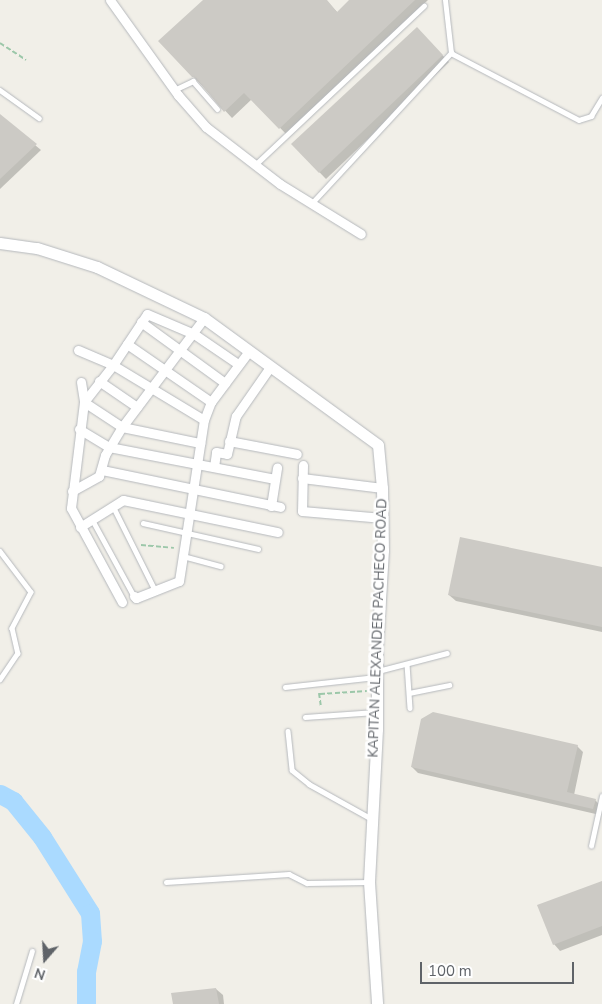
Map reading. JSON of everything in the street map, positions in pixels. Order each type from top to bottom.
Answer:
[{"type":"street","points":[[110,0],[174,90],[206,127],[255,165],[361,234]]},
{"type":"street","name":"KAPITAN ALEXANDER PACHECO ROAD","points":[[0,243],[43,250],[97,267],[204,318],[378,446],[382,488],[384,550],[376,690],[369,882],[377,1004]]},
{"type":"street","points":[[84,402],[113,365],[141,322],[149,314],[194,334],[238,364]]},
{"type":"street","points":[[72,490],[100,476],[109,447],[122,427],[194,334],[204,318]]},
{"type":"street","points":[[141,322],[225,383]]},
{"type":"street","points":[[127,344],[166,369],[211,402]]},
{"type":"street","points":[[78,350],[113,365],[152,388],[179,407],[204,420]]},
{"type":"street","points":[[134,596],[136,598],[179,581],[204,420],[211,402],[249,351]]},
{"type":"street","points":[[214,467],[216,452],[227,454],[236,416],[270,367]]},
{"type":"street","points":[[99,381],[137,407]]},
{"type":"street","points":[[81,382],[84,402],[79,429],[71,508],[122,602]]},
{"type":"street","points":[[84,402],[122,427],[200,442]]},
{"type":"street","points":[[79,429],[109,447],[275,479]]},
{"type":"street","points":[[229,441],[297,454]]},
{"type":"street","points":[[303,464],[299,510],[383,518]]},
{"type":"street","points":[[102,470],[275,507],[277,467]]},
{"type":"street","points":[[302,478],[382,488]]},
{"type":"street","points":[[80,527],[123,500],[278,532]]},
{"type":"lane","points":[[312,203],[451,53],[445,0]]},
{"type":"lane","points":[[255,165],[424,6]]},
{"type":"lane","points":[[451,53],[579,120],[590,116],[602,98]]},
{"type":"lane","points":[[174,90],[192,81],[218,109]]},
{"type":"lane","points":[[0,90],[39,118]]},
{"type":"lane","points":[[113,506],[155,590]]},
{"type":"lane","points":[[92,519],[134,596]]},
{"type":"lane","points":[[142,523],[258,549]]},
{"type":"lane","points":[[0,551],[31,592],[12,628],[18,653],[0,680]]},
{"type":"lane","points":[[183,552],[221,566]]},
{"type":"lane","points":[[285,687],[377,674],[448,653]]},
{"type":"lane","points":[[407,664],[410,708]]},
{"type":"lane","points":[[409,693],[449,685]]},
{"type":"lane","points":[[306,717],[376,712]]},
{"type":"lane","points":[[288,731],[292,770],[309,784],[372,818]]},
{"type":"lane","points":[[590,846],[602,796]]},
{"type":"lane","points":[[166,882],[290,874],[307,883],[369,882]]},
{"type":"lane","points":[[16,1004],[32,950]]},
{"type":"path","points":[[0,43],[26,60]]},
{"type":"path","points":[[133,544],[183,552]]},
{"type":"path","points":[[318,683],[321,715]]},
{"type":"path","points":[[320,694],[376,690]]},
{"type":"building","points":[[203,0],[327,0],[337,12],[349,0],[415,0],[279,129],[244,93],[224,112],[196,78],[192,77],[158,41]]},
{"type":"building","points":[[417,27],[443,55],[319,173],[291,144]]},
{"type":"building","points":[[0,114],[37,144],[0,179]]},
{"type":"building","points":[[460,537],[602,567],[602,627],[448,595]]},
{"type":"building","points":[[433,712],[578,745],[567,792],[596,799],[593,809],[411,767],[421,719]]},
{"type":"building","points":[[602,881],[602,926],[553,945],[537,905]]},
{"type":"building","points":[[216,988],[219,1004],[173,1004],[171,993]]},
{"type":"waterway","points":[[0,794],[13,801],[42,837],[90,913],[92,941],[86,972],[86,1004]]}]
